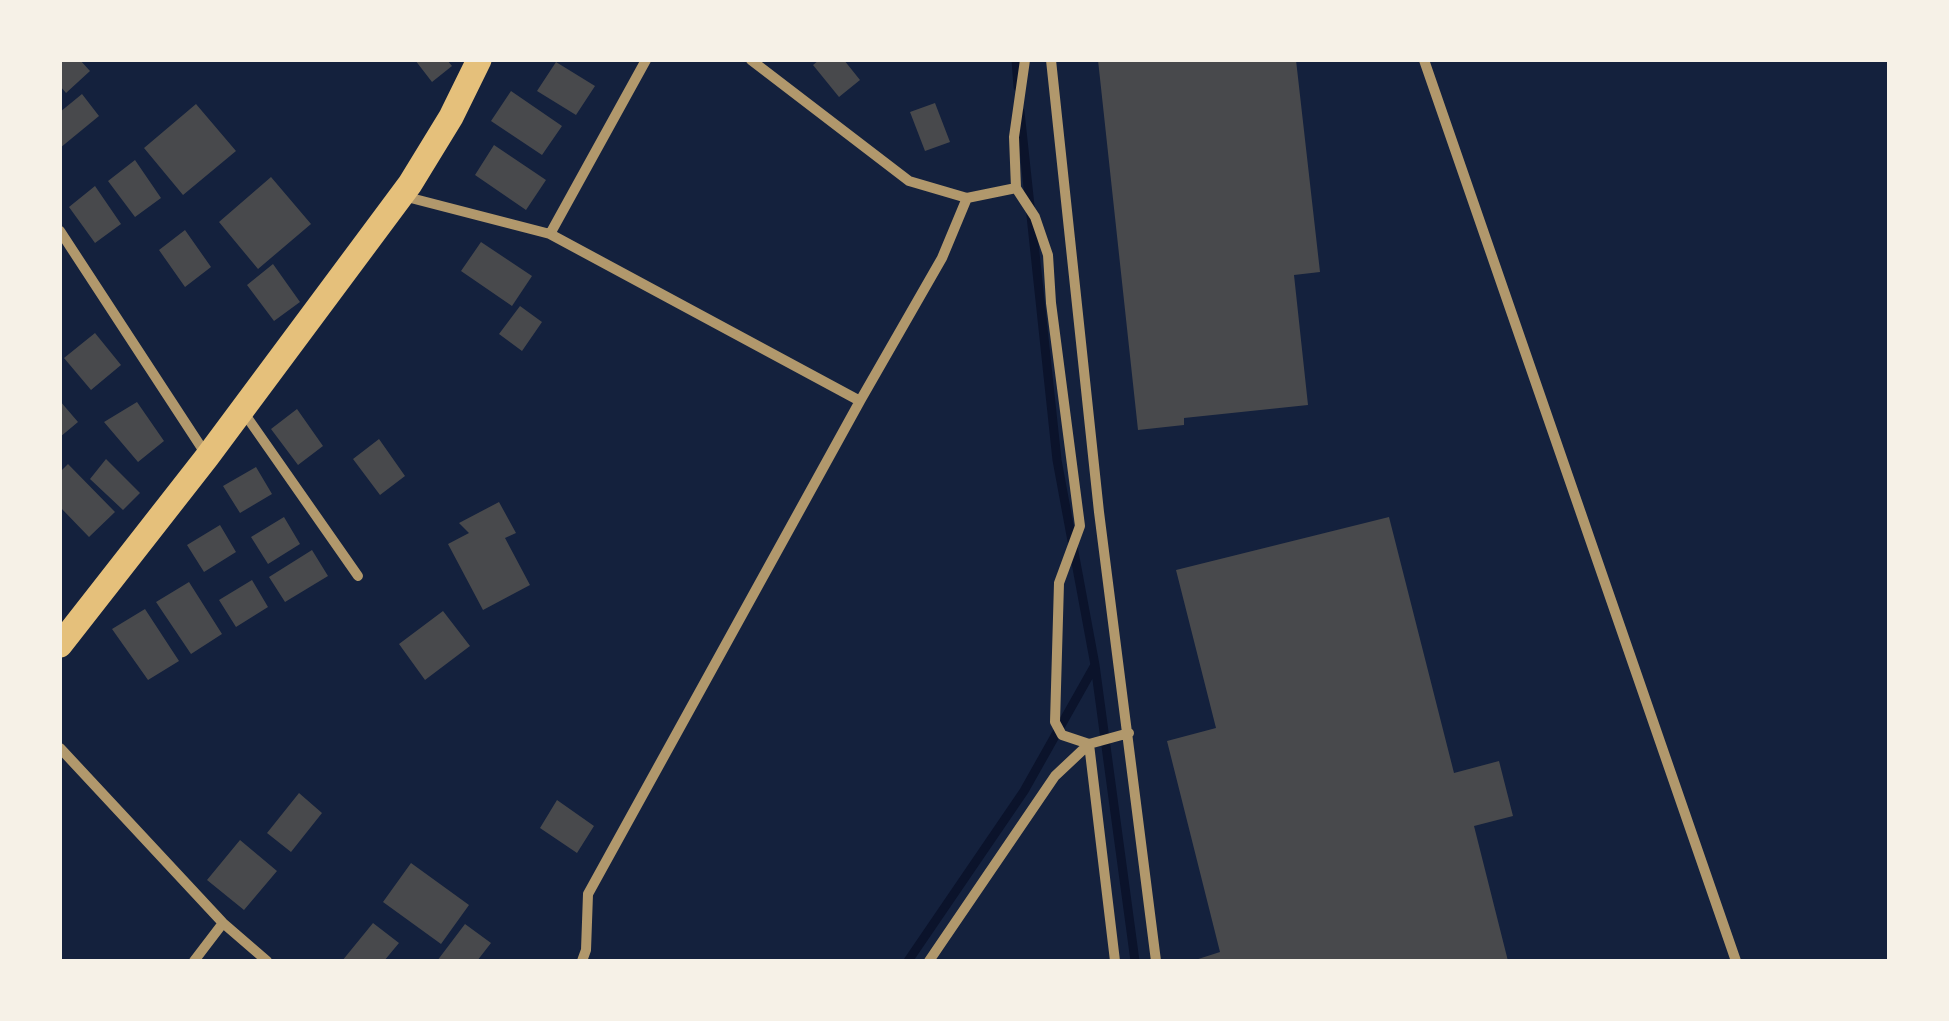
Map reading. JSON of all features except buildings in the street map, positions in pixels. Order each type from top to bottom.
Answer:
[{"type":"main road","points":[[60,645],[402,196],[451,116],[479,60]]},
{"type":"street","points":[[550,234],[646,60]]},
{"type":"street","points":[[751,60],[909,181],[967,198],[1016,188]]},
{"type":"street","points":[[1025,60],[1014,137],[1016,188],[1034,217],[1048,254],[1080,526],[1059,582],[1055,722],[1062,736],[1090,744]]},
{"type":"street","points":[[1051,60],[1099,512],[1156,961]]},
{"type":"street","points":[[1424,60],[1736,961]]},
{"type":"street","points":[[402,196],[550,234],[860,401]]},
{"type":"street","points":[[582,961],[586,950],[588,894],[942,258],[967,198]]},
{"type":"street","points":[[60,231],[207,456]]},
{"type":"street","points":[[242,410],[358,576]]},
{"type":"street","points":[[929,961],[1054,776],[1090,744],[1129,732]]},
{"type":"street","points":[[1090,744],[1115,961]]},
{"type":"street","points":[[60,748],[222,923],[267,961]]},
{"type":"street","points":[[194,961],[222,923]]},
{"type":"waterway","points":[[1016,60],[1018,87]]},
{"type":"waterway","points":[[1020,112],[1057,460],[1095,665],[1135,961]]},
{"type":"waterway","points":[[908,961],[1024,791],[1095,665]]}]
